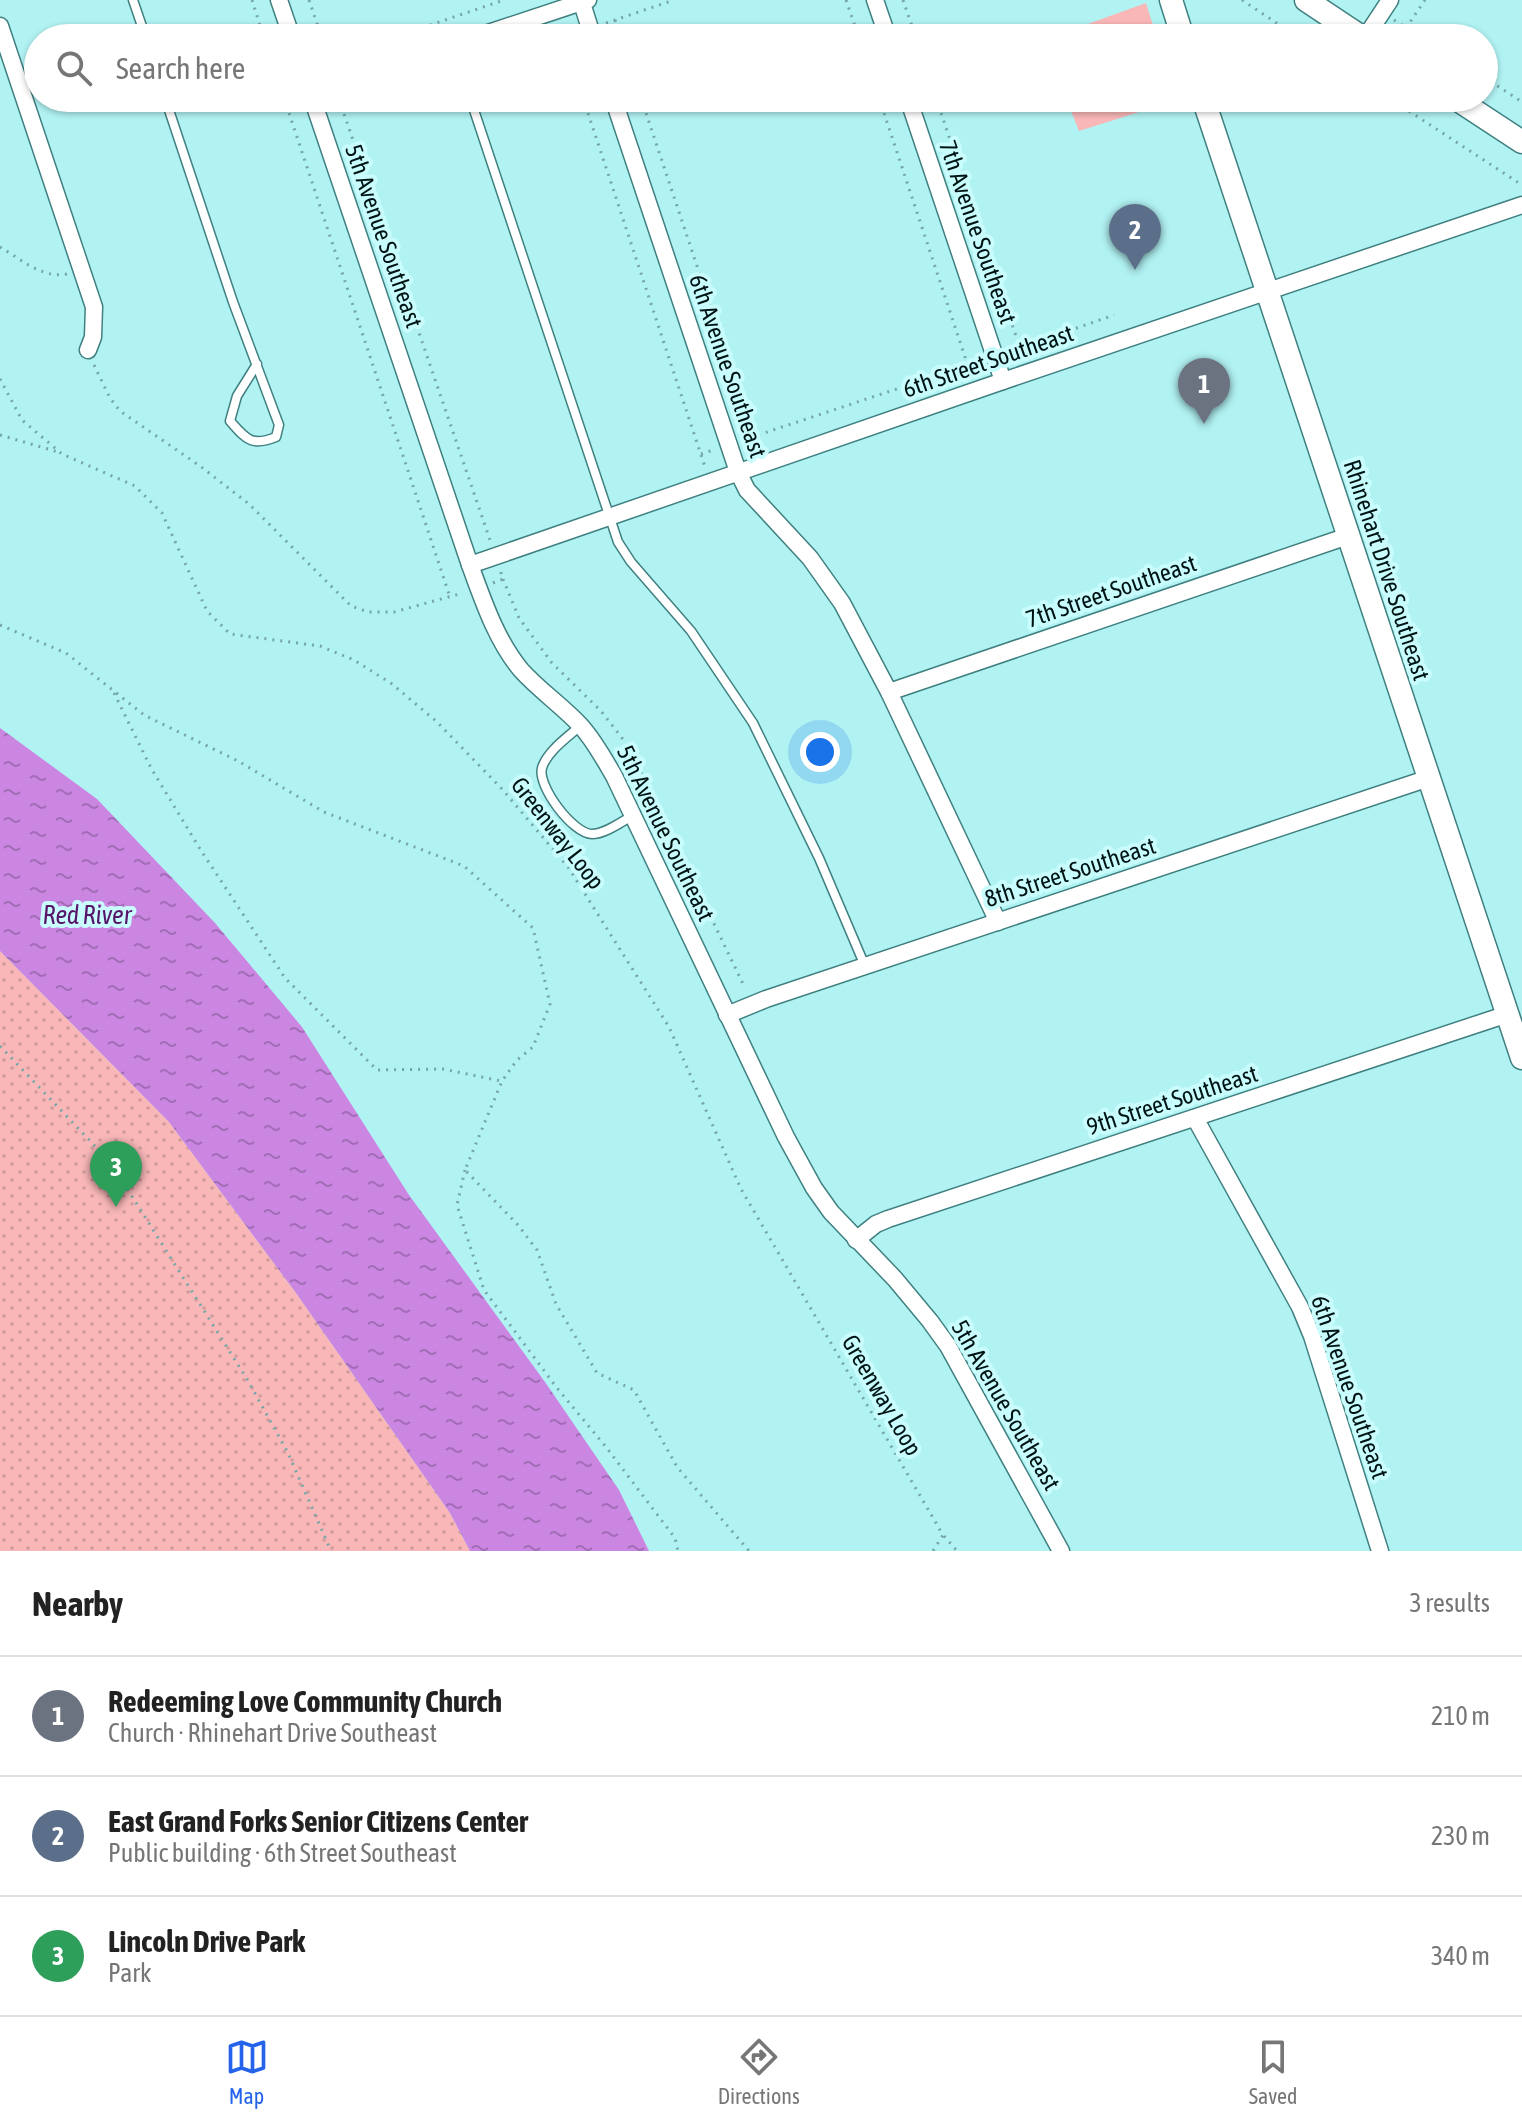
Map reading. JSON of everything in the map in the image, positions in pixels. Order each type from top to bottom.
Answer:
[{"type":"street","points":[[279,0],[287,24]]},
{"type":"street","points":[[875,0],[883,24]]},
{"type":"street","points":[[1306,0],[1343,24]]},
{"type":"street","points":[[1374,24],[1390,0]]},
{"type":"street","points":[[515,24],[583,1],[589,24]]},
{"type":"street","points":[[0,26],[24,97]]},
{"type":"street","points":[[29,112],[94,307],[93,337],[88,350]]},
{"type":"street","name":"5th Avenue Southeast","points":[[317,112],[478,589],[504,643],[519,667],[580,726],[600,752],[786,1137],[814,1188],[831,1212],[895,1279],[948,1346],[1061,1551]]},
{"type":"street","name":"6th Avenue Southeast","points":[[618,112],[738,472],[747,490],[810,558],[860,634],[998,922]]},
{"type":"street","name":"7th Avenue Southeast","points":[[913,112],[1003,381]]},
{"type":"street","name":"Rhinehart Drive Southeast","points":[[1208,112],[1522,1058]]},
{"type":"street","points":[[1476,112],[1522,142]]},
{"type":"street","name":"6th Street Southeast","points":[[470,565],[1522,205]]},
{"type":"street","name":"7th Street Southeast","points":[[889,692],[1348,536]]},
{"type":"street","name":"8th Street Southeast","points":[[727,1015],[753,1003],[1429,778]]},
{"type":"street","name":"9th Street Southeast","points":[[856,1240],[876,1224],[888,1219],[1508,1014]]},
{"type":"street","name":"6th Avenue Southeast","points":[[1195,1118],[1300,1307],[1380,1551]]},
{"type":"lane","points":[[133,0],[141,24]]},
{"type":"lane","points":[[170,112],[233,302],[257,364],[279,425],[276,437],[261,443],[246,439],[230,421],[237,396],[257,364]]},
{"type":"lane","points":[[475,112],[618,542],[631,562],[691,631],[753,723],[819,858],[865,966]]},
{"type":"lane","points":[[580,726],[545,761],[541,771],[544,788],[568,819],[587,833],[604,831],[632,816]]},
{"type":"path","points":[[252,0],[260,24]]},
{"type":"path","points":[[309,0],[317,24]]},
{"type":"path","points":[[433,24],[504,0]]},
{"type":"path","points":[[608,24],[674,0]]},
{"type":"path","points":[[846,0],[854,24]]},
{"type":"path","points":[[903,0],[911,24]]},
{"type":"path","points":[[1242,0],[1278,24]]},
{"type":"path","points":[[1409,24],[1425,0]]},
{"type":"path","points":[[615,20],[616,24]]},
{"type":"path","points":[[1498,86],[1522,102]]},
{"type":"path","points":[[289,112],[450,597]]},
{"type":"path","points":[[88,350],[100,380],[120,411],[249,504],[351,606],[368,612],[394,612],[503,579],[343,112]]},
{"type":"path","points":[[588,112],[710,482]]},
{"type":"path","points":[[646,112],[754,437]]},
{"type":"path","points":[[884,112],[977,390]]},
{"type":"path","points":[[941,112],[1020,348]]},
{"type":"path","points":[[1410,112],[1522,185]]},
{"type":"path","points":[[0,247],[44,273],[57,276],[82,270]]},
{"type":"path","points":[[701,454],[1114,315]]},
{"type":"path","name":"Greenway Loop","points":[[0,379],[22,420],[62,454],[135,486],[162,513],[207,611],[230,634],[320,646],[354,660],[392,684],[436,721],[502,789],[568,867],[669,1027],[741,1189],[943,1535],[957,1551]]},
{"type":"path","points":[[0,435],[62,454]]},
{"type":"path","points":[[0,625],[66,653],[144,715],[238,761],[324,812],[464,866],[533,928],[550,1004],[533,1047],[517,1060],[502,1081],[465,1170],[457,1205],[484,1290],[675,1538],[678,1551]]},
{"type":"path","points":[[112,689],[151,768],[285,978],[377,1070],[443,1069],[502,1081]]},
{"type":"path","points":[[0,1046],[111,1163],[247,1379],[288,1453],[331,1551]]},
{"type":"path","points":[[465,1170],[518,1225],[537,1250],[556,1304],[597,1373],[634,1390],[677,1467],[749,1551]]},
{"type":"path","points":[[933,1551],[943,1535]]},
{"type":"shaded area","points":[[1146,3],[1153,24],[1088,24]]},
{"type":"shaded area","points":[[1072,112],[1139,112],[1079,131]]},
{"type":"shaded area","points":[[0,951],[169,1122],[296,1293],[450,1513],[470,1551],[0,1551]]},
{"type":"water","name":"Red River","points":[[0,728],[97,799],[215,923],[302,1027],[409,1195],[619,1490],[649,1551],[470,1551],[450,1513],[296,1293],[169,1122],[0,951]]},
{"type":"place","name":"East Grand Forks Senior Citizens Center","points":[[1135,270]]},
{"type":"place","name":"Redeeming Love Community Church","points":[[1204,424]]},
{"type":"place","name":"Lincoln Drive Park","points":[[116,1207]]}]
